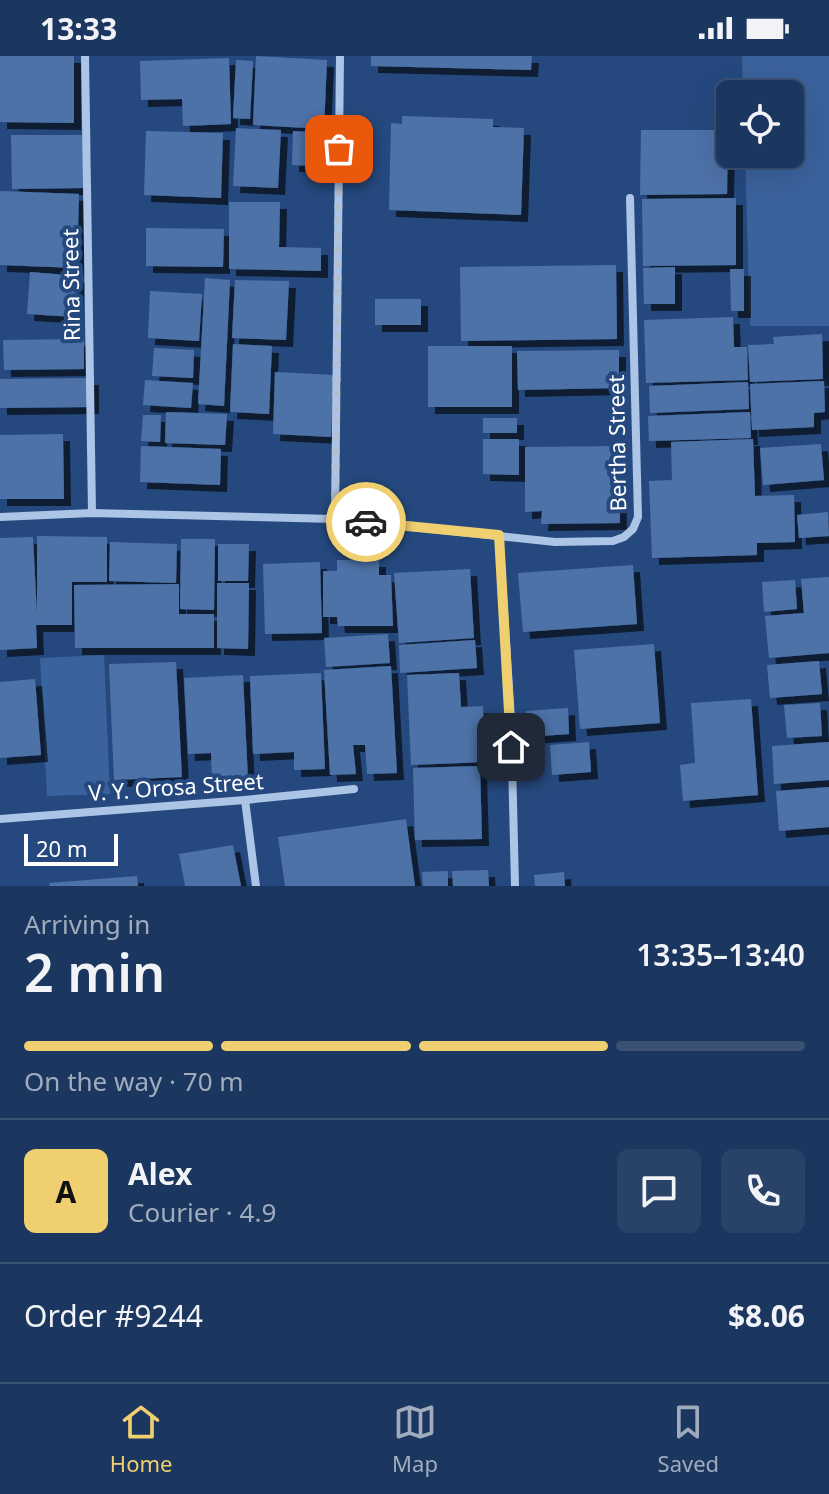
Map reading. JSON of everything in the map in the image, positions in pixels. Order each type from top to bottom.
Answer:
[{"type":"street","name":"Rina Street","points":[[85,56],[92,513]]},
{"type":"street","points":[[335,519],[340,56]]},
{"type":"street","name":"Bertha Street","points":[[0,517],[92,513],[335,519],[555,542],[613,541],[624,537],[633,529],[638,517],[630,198]]},
{"type":"street","points":[[499,535],[511,719],[515,886]]},
{"type":"street","name":"V. Y. Orosa Street","points":[[0,819],[354,789]]},
{"type":"street","points":[[245,800],[256,886]]},
{"type":"shaded area","points":[[742,56],[829,56],[829,326],[750,326],[745,168],[804,168],[804,80],[743,80]]},
{"type":"shaded area","points":[[104,655],[110,794],[47,796],[40,658]]},
{"type":"building","points":[[0,56],[74,56],[74,123],[0,122]]},
{"type":"building","points":[[256,56],[327,60],[324,129],[253,125]]},
{"type":"building","points":[[371,56],[532,56],[531,70],[371,66]]},
{"type":"building","points":[[229,58],[231,124],[183,126],[182,99],[141,100],[140,61]]},
{"type":"building","points":[[236,60],[253,61],[250,119],[233,118]]},
{"type":"building","points":[[402,116],[493,119],[493,127],[524,128],[521,215],[389,210],[391,123],[402,124]]},
{"type":"building","points":[[236,128],[281,130],[278,188],[233,186]]},
{"type":"building","points":[[641,130],[716,130],[716,168],[727,168],[727,194],[640,195]]},
{"type":"building","points":[[146,131],[223,133],[221,198],[144,195]]},
{"type":"building","points":[[293,131],[332,133],[330,167],[292,165]]},
{"type":"building","points":[[11,135],[83,135],[84,188],[12,189]]},
{"type":"building","points":[[0,191],[79,194],[77,268],[0,265]]},
{"type":"building","points":[[736,198],[736,265],[643,266],[642,199]]},
{"type":"building","points":[[229,202],[280,202],[279,247],[321,248],[321,271],[229,269]]},
{"type":"building","points":[[146,228],[224,229],[223,267],[146,266]]},
{"type":"building","points":[[616,265],[617,339],[461,341],[460,267]]},
{"type":"building","points":[[675,267],[675,304],[644,304],[643,268]]},
{"type":"building","points":[[730,269],[744,269],[744,311],[731,311]]},
{"type":"building","points":[[30,272],[78,276],[75,317],[27,314]]},
{"type":"building","points":[[205,278],[230,280],[224,406],[198,404]]},
{"type":"building","points":[[235,280],[289,281],[286,340],[232,338]]},
{"type":"building","points":[[150,291],[202,294],[199,341],[148,338]]},
{"type":"building","points":[[375,299],[421,299],[421,325],[375,325]]},
{"type":"building","points":[[733,317],[734,347],[747,347],[748,380],[646,383],[644,320]]},
{"type":"building","points":[[822,334],[823,379],[750,382],[748,345],[774,344],[773,337]]},
{"type":"building","points":[[84,339],[84,369],[4,370],[3,340]]},
{"type":"building","points":[[233,344],[272,346],[269,414],[230,412]]},
{"type":"building","points":[[428,346],[512,346],[512,407],[428,407]]},
{"type":"building","points":[[154,348],[194,350],[193,378],[152,376]]},
{"type":"building","points":[[619,350],[619,388],[518,390],[517,351]]},
{"type":"building","points":[[275,372],[334,375],[331,437],[273,434]]},
{"type":"building","points":[[92,378],[92,407],[0,408],[0,379]]},
{"type":"building","points":[[145,380],[193,383],[191,408],[143,405]]},
{"type":"building","points":[[824,381],[825,412],[814,413],[814,427],[752,430],[750,384]]},
{"type":"building","points":[[748,382],[749,409],[650,413],[649,386]]},
{"type":"building","points":[[166,412],[227,414],[225,445],[165,443]]},
{"type":"building","points":[[750,412],[751,438],[649,441],[648,416]]},
{"type":"building","points":[[143,415],[161,415],[160,442],[141,441]]},
{"type":"building","points":[[483,418],[517,418],[517,433],[483,433]]},
{"type":"building","points":[[63,434],[64,499],[0,499],[0,435]]},
{"type":"building","points":[[483,439],[519,439],[519,475],[483,474]]},
{"type":"building","points":[[753,439],[755,496],[794,495],[795,542],[757,543],[757,555],[652,558],[649,481],[672,480],[671,442]]},
{"type":"building","points":[[821,444],[824,480],[763,485],[760,448]]},
{"type":"building","points":[[141,446],[221,449],[220,485],[140,482]]},
{"type":"building","points":[[619,446],[620,523],[541,524],[542,511],[525,512],[525,447]]},
{"type":"building","points":[[828,512],[829,536],[799,538],[797,515]]},
{"type":"building","points":[[37,536],[107,537],[107,582],[72,582],[72,625],[36,625],[37,648],[0,650],[0,538],[33,537],[37,615]]},
{"type":"building","points":[[181,539],[215,539],[214,610],[180,609]]},
{"type":"building","points":[[110,542],[177,544],[176,583],[109,581]]},
{"type":"building","points":[[218,544],[249,544],[248,581],[218,581]]},
{"type":"building","points":[[337,560],[379,560],[379,575],[391,575],[393,626],[338,626],[337,617],[323,617],[323,571],[337,571]]},
{"type":"building","points":[[320,562],[322,633],[265,634],[263,564]]},
{"type":"building","points":[[633,565],[637,624],[523,632],[518,573]]},
{"type":"building","points":[[470,569],[474,638],[399,643],[394,573]]},
{"type":"building","points":[[829,577],[829,653],[769,658],[765,616],[804,613],[801,579]]},
{"type":"building","points":[[795,580],[797,609],[764,612],[762,582]]},
{"type":"building","points":[[217,583],[249,583],[248,649],[217,648]]},
{"type":"building","points":[[179,584],[179,614],[214,614],[214,648],[75,648],[74,585]]},
{"type":"building","points":[[388,634],[390,663],[326,667],[324,638]]},
{"type":"building","points":[[475,640],[477,668],[400,673],[399,645]]},
{"type":"building","points":[[654,644],[660,723],[580,729],[574,650]]},
{"type":"building","points":[[819,661],[822,694],[770,698],[767,665]]},
{"type":"building","points":[[176,662],[182,777],[114,780],[109,664]]},
{"type":"building","points":[[391,666],[397,773],[367,774],[365,745],[353,745],[356,774],[330,775],[324,670]]},
{"type":"building","points":[[321,673],[325,769],[294,770],[294,752],[253,754],[250,676]]},
{"type":"building","points":[[459,673],[461,707],[483,706],[485,762],[411,765],[407,675]]},
{"type":"building","points":[[243,675],[248,780],[212,782],[211,753],[188,754],[184,678]]},
{"type":"building","points":[[35,679],[41,755],[0,758],[0,682]]},
{"type":"building","points":[[751,699],[758,795],[683,801],[680,765],[695,763],[691,703]]},
{"type":"building","points":[[820,703],[822,736],[787,738],[784,705]]},
{"type":"building","points":[[568,708],[569,734],[528,737],[526,711]]},
{"type":"building","points":[[589,742],[591,772],[552,775],[550,745]]},
{"type":"building","points":[[829,742],[829,780],[774,784],[772,746]]},
{"type":"building","points":[[480,766],[482,839],[415,840],[413,768]]},
{"type":"building","points":[[829,787],[829,827],[779,831],[776,791]]},
{"type":"building","points":[[406,819],[415,886],[285,886],[278,837]]},
{"type":"building","points":[[233,845],[241,886],[185,886],[179,854]]},
{"type":"building","points":[[488,870],[489,886],[453,886],[452,871]]},
{"type":"building","points":[[448,871],[448,886],[423,886],[422,872]]},
{"type":"building","points":[[564,872],[565,886],[535,886],[534,875]]},
{"type":"building","points":[[137,876],[138,886],[50,886],[49,883]]},
{"type":"way so far","points":[[339,149],[335,519],[366,522]]},
{"type":"route","points":[[366,522],[499,535],[511,747]]}]
